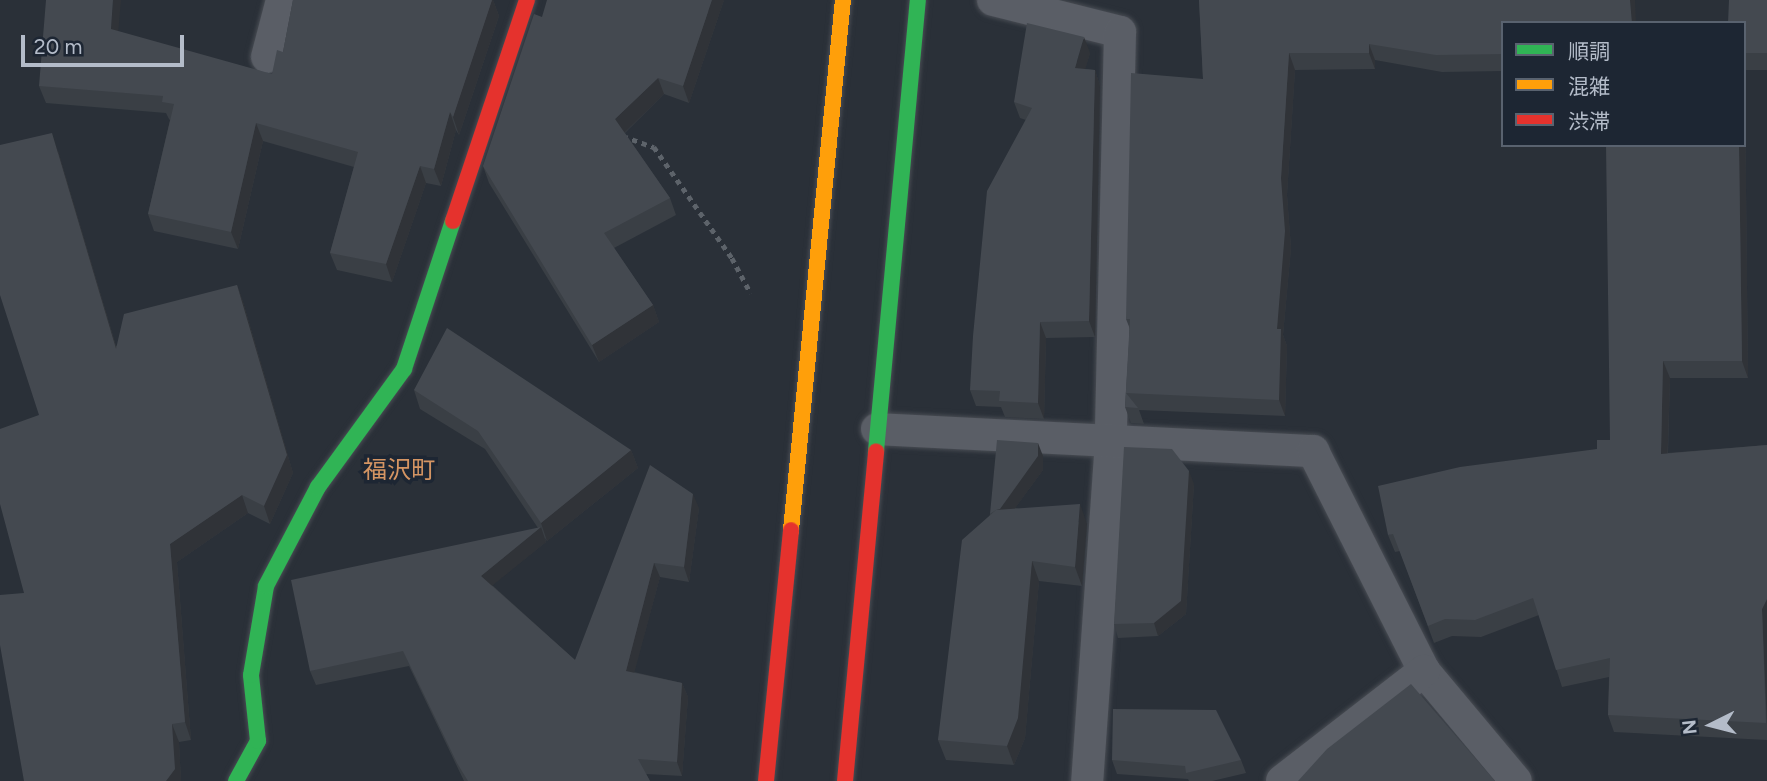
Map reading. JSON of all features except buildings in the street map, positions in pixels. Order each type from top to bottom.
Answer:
[{"type":"street","points":[[766,781],[843,0]]},
{"type":"street","points":[[845,781],[918,0]]},
{"type":"street","points":[[236,781],[258,741],[251,675],[266,586],[317,487],[404,369],[521,2]]},
{"type":"lane","points":[[267,57],[282,0]]},
{"type":"lane","points":[[993,0],[1120,32],[1111,441],[1087,781]]},
{"type":"lane","points":[[877,429],[1313,451],[1424,671],[1516,781]]},
{"type":"lane","points":[[1282,781],[1424,671]]},
{"type":"path","points":[[615,133],[654,147],[732,258],[751,293]]},
{"type":"traffic: fast","points":[[876,451],[918,0]]},
{"type":"traffic: fast","points":[[236,781],[258,741],[251,675],[266,586],[318,487],[404,369],[453,221]]},
{"type":"traffic: slow","points":[[791,530],[843,0]]},
{"type":"traffic: jam","points":[[453,221],[527,0]]},
{"type":"traffic: jam","points":[[845,781],[876,451]]},
{"type":"traffic: jam","points":[[766,781],[791,530]]},
{"type":"district","name":"福沢町","points":[[399,470]]}]
